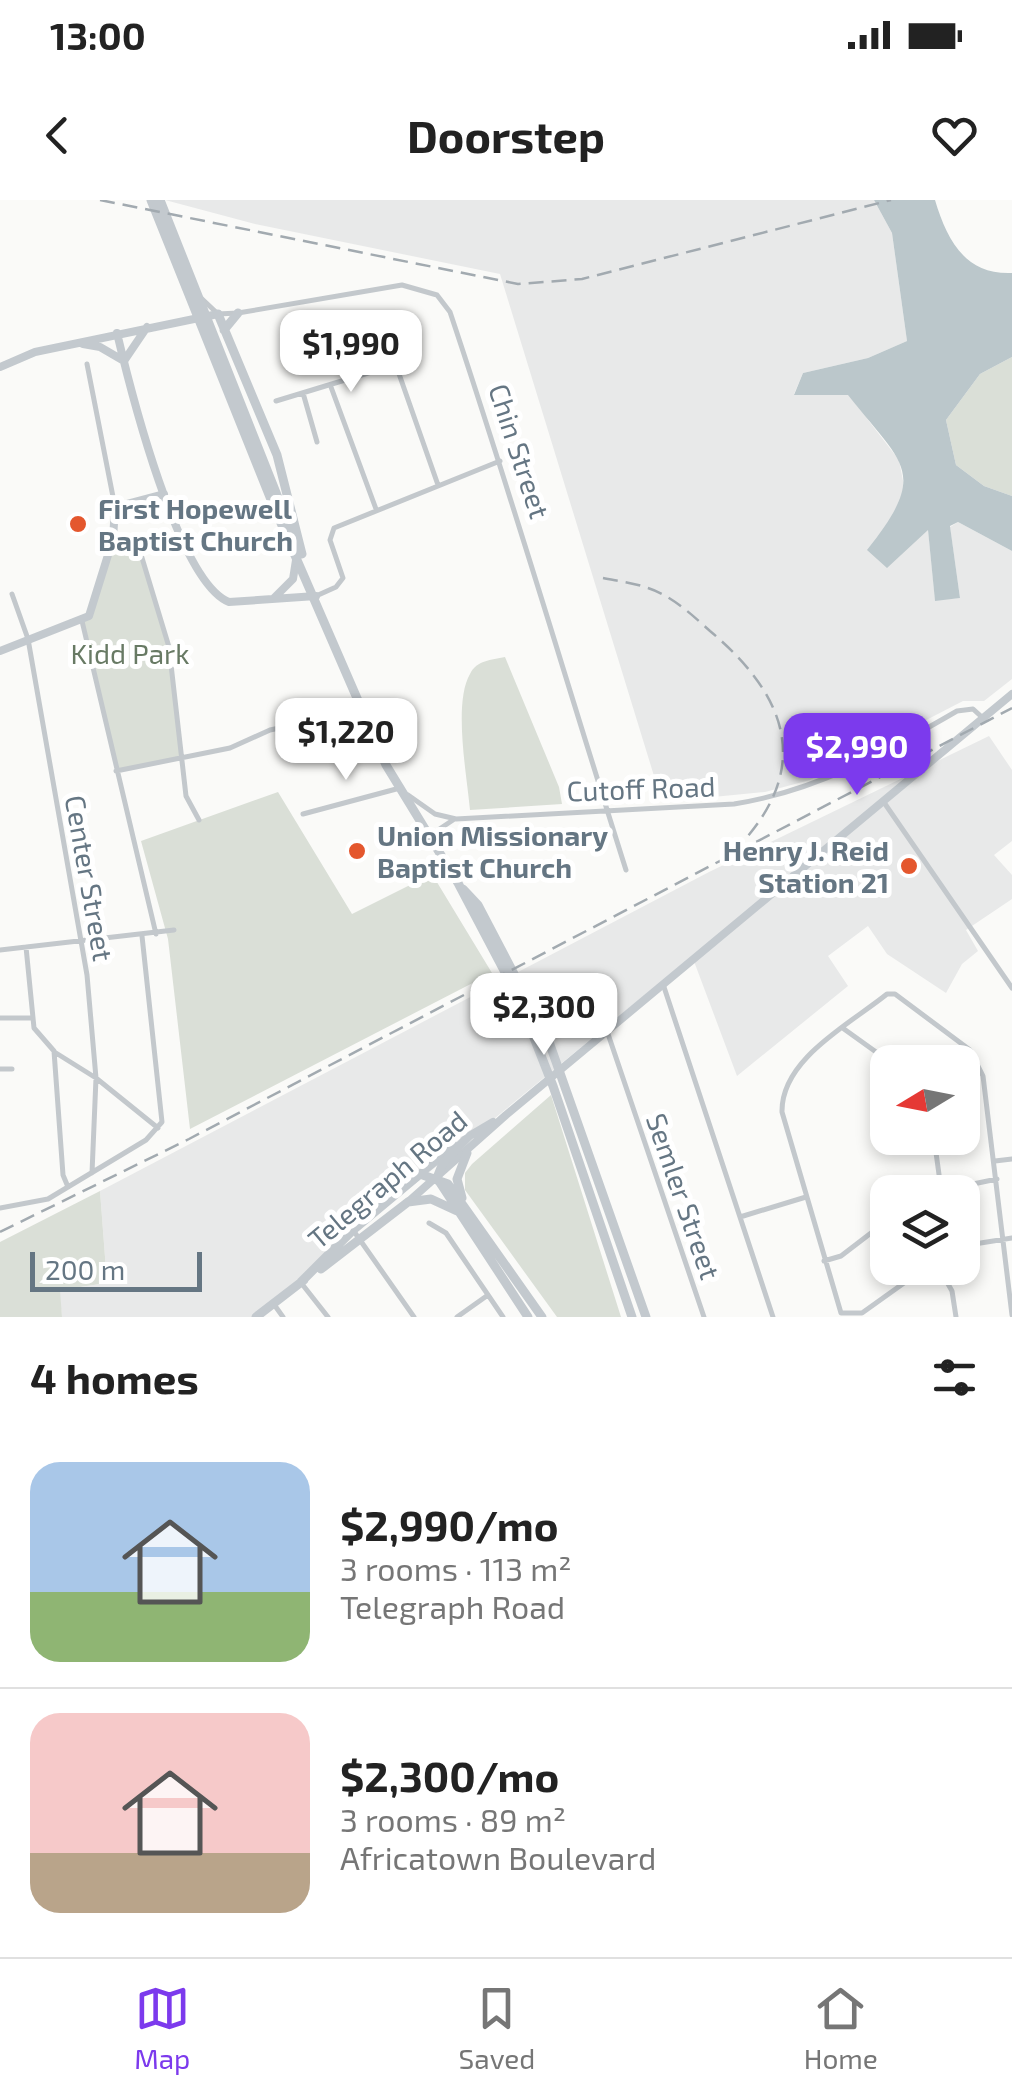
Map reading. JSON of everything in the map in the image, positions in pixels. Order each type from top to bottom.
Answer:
[{"type":"main road","points":[[156,200],[305,572],[398,787],[473,907],[548,1039],[646,1317]]},
{"type":"main road","points":[[224,330],[238,313]]},
{"type":"main road","points":[[218,314],[277,455],[305,572]]},
{"type":"main road","points":[[473,907],[518,998],[554,1086],[630,1315]]},
{"type":"main road","points":[[437,1178],[443,1163],[468,1137]]},
{"type":"main road","points":[[467,1154],[457,1179],[461,1208],[528,1317]]},
{"type":"main road","points":[[420,1174],[437,1178],[542,1317]]},
{"type":"main road","name":"Telegraph Road","points":[[301,1282],[353,1230],[420,1174]]},
{"type":"main road","points":[[408,1202],[432,1198],[461,1208]]},
{"type":"main road","name":"Telegraph Road","points":[[256,1317],[408,1202]]},
{"type":"street","points":[[156,200],[193,290],[218,314]]},
{"type":"street","name":"Chin Street","points":[[0,367],[35,352],[218,314],[402,285],[436,295],[450,312],[500,461],[626,870]]},
{"type":"street","points":[[124,361],[146,327]]},
{"type":"street","points":[[117,333],[164,494],[197,572],[210,590],[229,602],[316,596],[336,587],[343,578],[330,540],[334,528],[500,461]]},
{"type":"street","points":[[76,343],[100,347],[124,361]]},
{"type":"street","points":[[0,651],[82,621],[94,608],[113,539],[115,506],[87,364]]},
{"type":"street","points":[[276,401],[330,388],[356,374],[391,366],[398,371],[438,485]]},
{"type":"street","points":[[330,388],[376,509]]},
{"type":"street","points":[[302,394],[318,442]]},
{"type":"street","points":[[115,506],[164,494]]},
{"type":"street","points":[[113,539],[135,542],[139,548],[169,646],[186,796],[199,820]]},
{"type":"street","points":[[274,598],[293,579],[296,550]]},
{"type":"street","name":"Center Street","points":[[12,594],[28,640],[82,942],[96,1078],[92,1173]]},
{"type":"street","points":[[82,621],[156,934]]},
{"type":"street","name":"Telegraph Road","points":[[408,1202],[467,1154],[506,1115],[1012,694]]},
{"type":"street","points":[[116,771],[242,744],[270,730],[364,710]]},
{"type":"street","name":"Cutoff Road","points":[[427,836],[456,819],[734,804],[773,798],[829,780],[957,712],[973,710],[984,718]]},
{"type":"street","points":[[302,814],[398,787],[435,814],[456,819]]},
{"type":"street","points":[[883,801],[1012,988]]},
{"type":"street","points":[[0,950],[174,930]]},
{"type":"street","points":[[0,1208],[48,1199],[158,1128],[162,1115],[142,936]]},
{"type":"street","points":[[26,947],[36,1036],[158,1128]]},
{"type":"street","points":[[663,984],[773,1317]]},
{"type":"street","points":[[901,1285],[862,1312],[841,1312],[782,1112],[782,1096],[800,1064],[887,994],[894,994],[970,1050],[978,1063],[1008,1239],[1012,1315]]},
{"type":"street","points":[[0,1018],[32,1018]]},
{"type":"street","points":[[844,1028],[870,1047]]},
{"type":"street","name":"Semler Street","points":[[607,1031],[704,1317]]},
{"type":"street","points":[[54,1051],[68,1188]]},
{"type":"street","points":[[0,1070],[12,1069]]},
{"type":"street","name":"Telegraph Road","points":[[420,1174],[468,1137],[506,1115]]},
{"type":"street","points":[[994,1160],[1012,1159]]},
{"type":"street","points":[[980,1182],[997,1179]]},
{"type":"street","points":[[740,1217],[806,1197]]},
{"type":"street","points":[[430,1223],[446,1233],[503,1317]]},
{"type":"street","points":[[353,1230],[414,1317]]},
{"type":"street","points":[[824,1261],[841,1256],[870,1234]]},
{"type":"street","points":[[980,1243],[1008,1239]]},
{"type":"street","points":[[301,1282],[328,1317]]},
{"type":"street","points":[[949,1285],[956,1317]]},
{"type":"street","points":[[457,1317],[488,1296]]},
{"type":"street","points":[[273,1303],[282,1317]]},
{"type":"shaded area","points":[[165,200],[874,200],[892,233],[907,341],[868,358],[803,373],[794,394],[848,394],[899,460],[905,491],[899,510],[868,550],[887,567],[928,529],[935,600],[960,598],[950,527],[958,522],[1012,551],[1012,679],[984,701],[963,701],[810,780],[765,792],[662,802],[500,274],[255,224]]},
{"type":"shaded area","points":[[874,200],[935,200],[945,229],[960,252],[982,268],[1012,273],[1012,357],[980,374],[946,420],[956,465],[984,486],[1012,496],[1012,551],[958,522],[950,526],[960,598],[935,601],[928,530],[887,568],[867,550],[898,502],[902,469],[895,454],[848,395],[794,395],[803,373],[868,358],[907,341],[892,233]]},
{"type":"shaded area","points":[[989,736],[1012,770],[1012,841],[994,855],[1012,875],[1012,899],[966,930],[978,951],[962,964],[946,993],[887,954],[868,926],[828,956],[848,986],[737,1076],[692,956],[253,1317],[62,1317],[59,1290],[107,1283],[100,1191],[709,872]]},
{"type":"green space","points":[[1012,357],[1012,496],[984,486],[956,465],[946,420],[980,374]]},
{"type":"green space","name":"Kidd Park","points":[[113,539],[135,542],[169,647],[181,757],[116,771],[82,621],[89,616]]},
{"type":"green space","points":[[505,657],[559,787],[562,804],[470,810],[462,740],[465,687],[476,666]]},
{"type":"green space","points":[[278,792],[352,914],[432,874],[492,973],[190,1129],[168,939],[141,841]]},
{"type":"green space","points":[[551,1095],[621,1317],[557,1317],[465,1190],[465,1173],[472,1164]]},
{"type":"green space","points":[[100,1191],[107,1283],[60,1290],[62,1317],[0,1317],[0,1242]]},
{"type":"railway","points":[[100,200],[518,284],[582,279],[891,200]]},
{"type":"railway","points":[[603,578],[648,588],[681,606],[736,655],[772,705],[781,732],[783,759],[777,787],[763,815],[740,845]]},
{"type":"railway","points":[[0,1232],[189,1139],[1012,708]]},
{"type":"place","name":"First Hopewell Baptist Church","points":[[78,524]]},
{"type":"place","name":"Union Missionary Baptist Church","points":[[357,851]]},
{"type":"place","name":"Henry J. Reid Station 21","points":[[909,866]]}]
